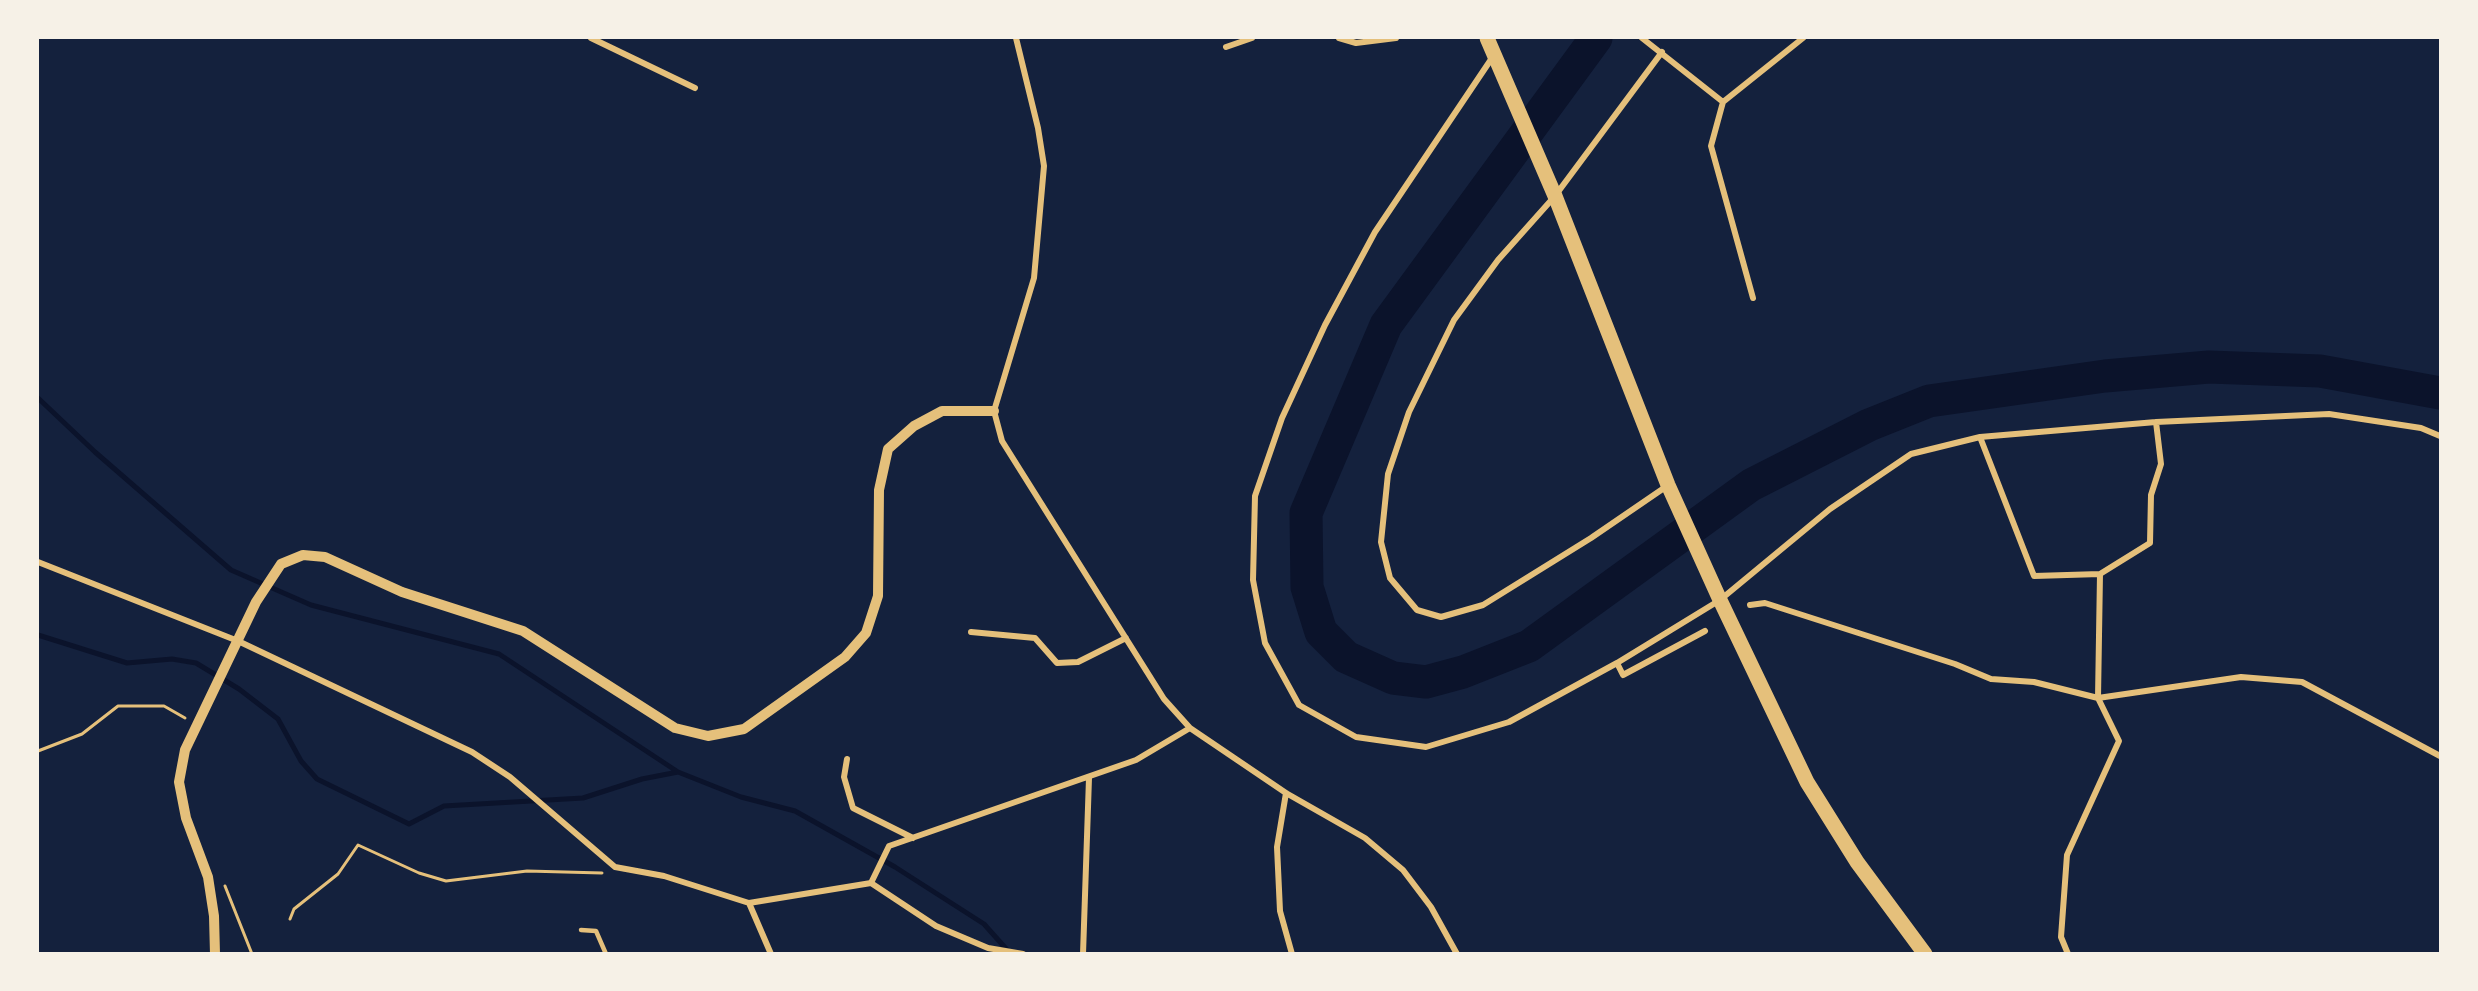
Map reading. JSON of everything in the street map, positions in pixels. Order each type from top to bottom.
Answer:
[{"type":"main road","points":[[1487,38],[1552,190],[1668,486],[1807,782],[1857,862],[1925,954]]},
{"type":"street","points":[[591,38],[695,88]]},
{"type":"street","points":[[1016,38],[1038,128],[1044,166],[1034,278],[994,411],[1002,441],[1164,699],[1190,728],[1286,793],[1365,838],[1403,870],[1431,907],[1456,954]]},
{"type":"street","points":[[1226,47],[1252,38]]},
{"type":"street","points":[[1339,38],[1356,43],[1396,38]]},
{"type":"street","points":[[1642,38],[1723,102]]},
{"type":"street","points":[[1753,298],[1711,146],[1723,102],[1803,38]]},
{"type":"street","points":[[1662,52],[1552,190],[1454,320],[1409,412],[1388,474],[1381,542],[1390,578],[1417,610],[1442,617],[1483,605],[1591,538],[1668,486]]},
{"type":"street","points":[[1497,61],[1375,232],[1325,325],[1282,417],[1255,496],[1252,580],[1265,643],[1299,705],[1356,737],[1426,747],[1509,722],[1617,663],[1717,593],[1830,508],[1911,454],[1980,437],[2156,422],[2329,414],[2421,428],[2440,436]]},
{"type":"street","points":[[215,954],[214,916],[208,877],[186,818],[179,782],[185,750],[256,602],[281,564],[303,555],[325,557],[402,592],[524,631],[675,728],[708,736],[744,729],[845,657],[866,633],[879,596],[879,490],[888,449],[915,426],[942,411],[994,411]]},
{"type":"street","points":[[1980,437],[2034,576],[2100,574],[2150,543],[2151,495],[2161,464],[2156,422]]},
{"type":"street","points":[[38,562],[238,642],[472,752],[510,777],[615,867],[664,876],[749,903],[871,883],[936,926],[988,948],[1023,954]]},
{"type":"street","points":[[2068,954],[2061,937],[2067,855],[2119,741],[2098,698],[2100,574]]},
{"type":"street","points":[[1750,605],[1765,603],[1954,664],[1991,679],[2034,682],[2098,698],[2241,677],[2302,682],[2440,756]]},
{"type":"street","points":[[1617,663],[1623,675],[1705,631]]},
{"type":"street","points":[[971,632],[1035,638],[1057,663],[1078,662],[1126,638]]},
{"type":"street","points":[[871,883],[889,846],[1136,760],[1190,728]]},
{"type":"street","points":[[848,759],[844,777],[853,808],[913,838]]},
{"type":"street","points":[[1083,954],[1089,778]]},
{"type":"street","points":[[1286,793],[1277,847],[1280,911],[1292,954]]},
{"type":"street","points":[[749,903],[771,954]]},
{"type":"lane","points":[[581,930],[596,931],[606,954]]},
{"type":"path","points":[[38,751],[82,734],[118,706],[164,706],[197,725]]},
{"type":"path","points":[[290,919],[294,909],[338,874],[358,845],[419,873],[446,880],[527,871],[605,873],[615,867]]},
{"type":"path","points":[[208,877],[223,881],[252,954]]},
{"type":"waterway","points":[[1596,38],[1386,325],[1306,513],[1307,587],[1321,632],[1346,657],[1393,678],[1426,682],[1463,672],[1529,646],[1751,485],[1869,425],[1929,401],[2105,376],[2209,367],[2320,371],[2440,393]]},
{"type":"waterway","points":[[38,398],[95,452],[231,570],[311,605],[499,654],[678,772],[741,797],[795,811],[895,867],[984,924],[1009,952]]},
{"type":"waterway","points":[[38,635],[127,663],[172,659],[196,663],[239,689],[278,719],[301,761],[317,779],[409,824],[444,806],[583,798],[642,779],[678,772]]}]
